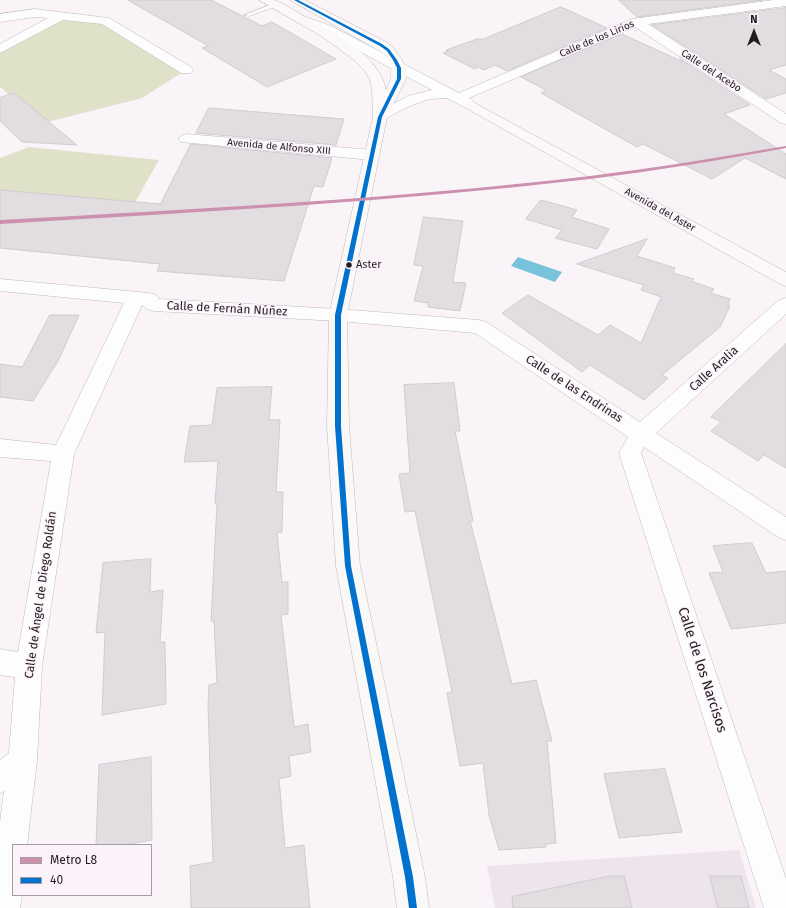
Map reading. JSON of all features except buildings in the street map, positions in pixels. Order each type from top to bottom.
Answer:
[{"type":"street","points":[[296,0],[388,50],[424,65],[442,77],[461,99]]},
{"type":"street","name":"Calle de los Lirios","points":[[380,117],[415,98],[436,94],[461,99],[636,22],[786,2]]},
{"type":"street","points":[[270,3],[341,44],[369,67],[377,80],[380,93],[380,117],[338,316],[338,426],[348,566],[409,877],[413,908]]},
{"type":"street","points":[[0,18],[35,13],[105,21],[186,70]]},
{"type":"street","points":[[0,49],[61,16]]},
{"type":"street","points":[[300,19],[327,29],[399,68],[461,99]]},
{"type":"street","name":"Calle del Acebo","points":[[636,22],[786,120]]},
{"type":"street","points":[[380,117],[399,79],[399,68],[388,50]]},
{"type":"street","name":"Avenida del Aster","points":[[461,99],[786,280]]},
{"type":"street","name":"Avenida de Alfonso XIII","points":[[186,139],[372,155]]},
{"type":"street","name":"Calle de Fernán Núñez","points":[[0,285],[149,299],[154,305],[338,316]]},
{"type":"street","name":"Calle de Ángel de Diego Roldán","points":[[12,844],[23,760],[29,666],[63,454],[136,298]]},
{"type":"street","name":"Calle Aralia","points":[[641,434],[786,304]]},
{"type":"street","name":"Calle de las Endrinas","points":[[338,316],[479,328],[786,530]]},
{"type":"street","name":"Calle de los Narcisos","points":[[641,434],[630,453],[780,908]]},
{"type":"street","points":[[0,448],[63,454]]},
{"type":"street","points":[[0,662],[29,666]]},
{"type":"street","points":[[0,778],[23,760]]},
{"type":"street","name":"Calle de Ángel de Diego Roldán","points":[[4,908],[12,846]]},
{"type":"lane","points":[[247,15],[270,3]]},
{"type":"shaded area","points":[[739,850],[756,908],[495,908],[487,866]]},
{"type":"green space","points":[[61,16],[105,21],[186,70],[142,98],[44,123],[0,87],[0,49]]},
{"type":"green space","points":[[29,147],[159,160],[135,202],[0,190],[0,158]]},
{"type":"water","points":[[518,257],[562,272],[555,282],[511,266]]},
{"type":"metro line","name":"L8","points":[[0,222],[222,209],[369,199],[443,192],[615,174],[786,147]]},
{"type":"transit line","name":"40","points":[[296,0],[381,45],[388,50],[399,68],[399,79],[380,117],[338,315],[338,426],[348,566],[409,877],[413,908]]},
{"type":"place","name":"Aster","points":[[349,265]]}]
